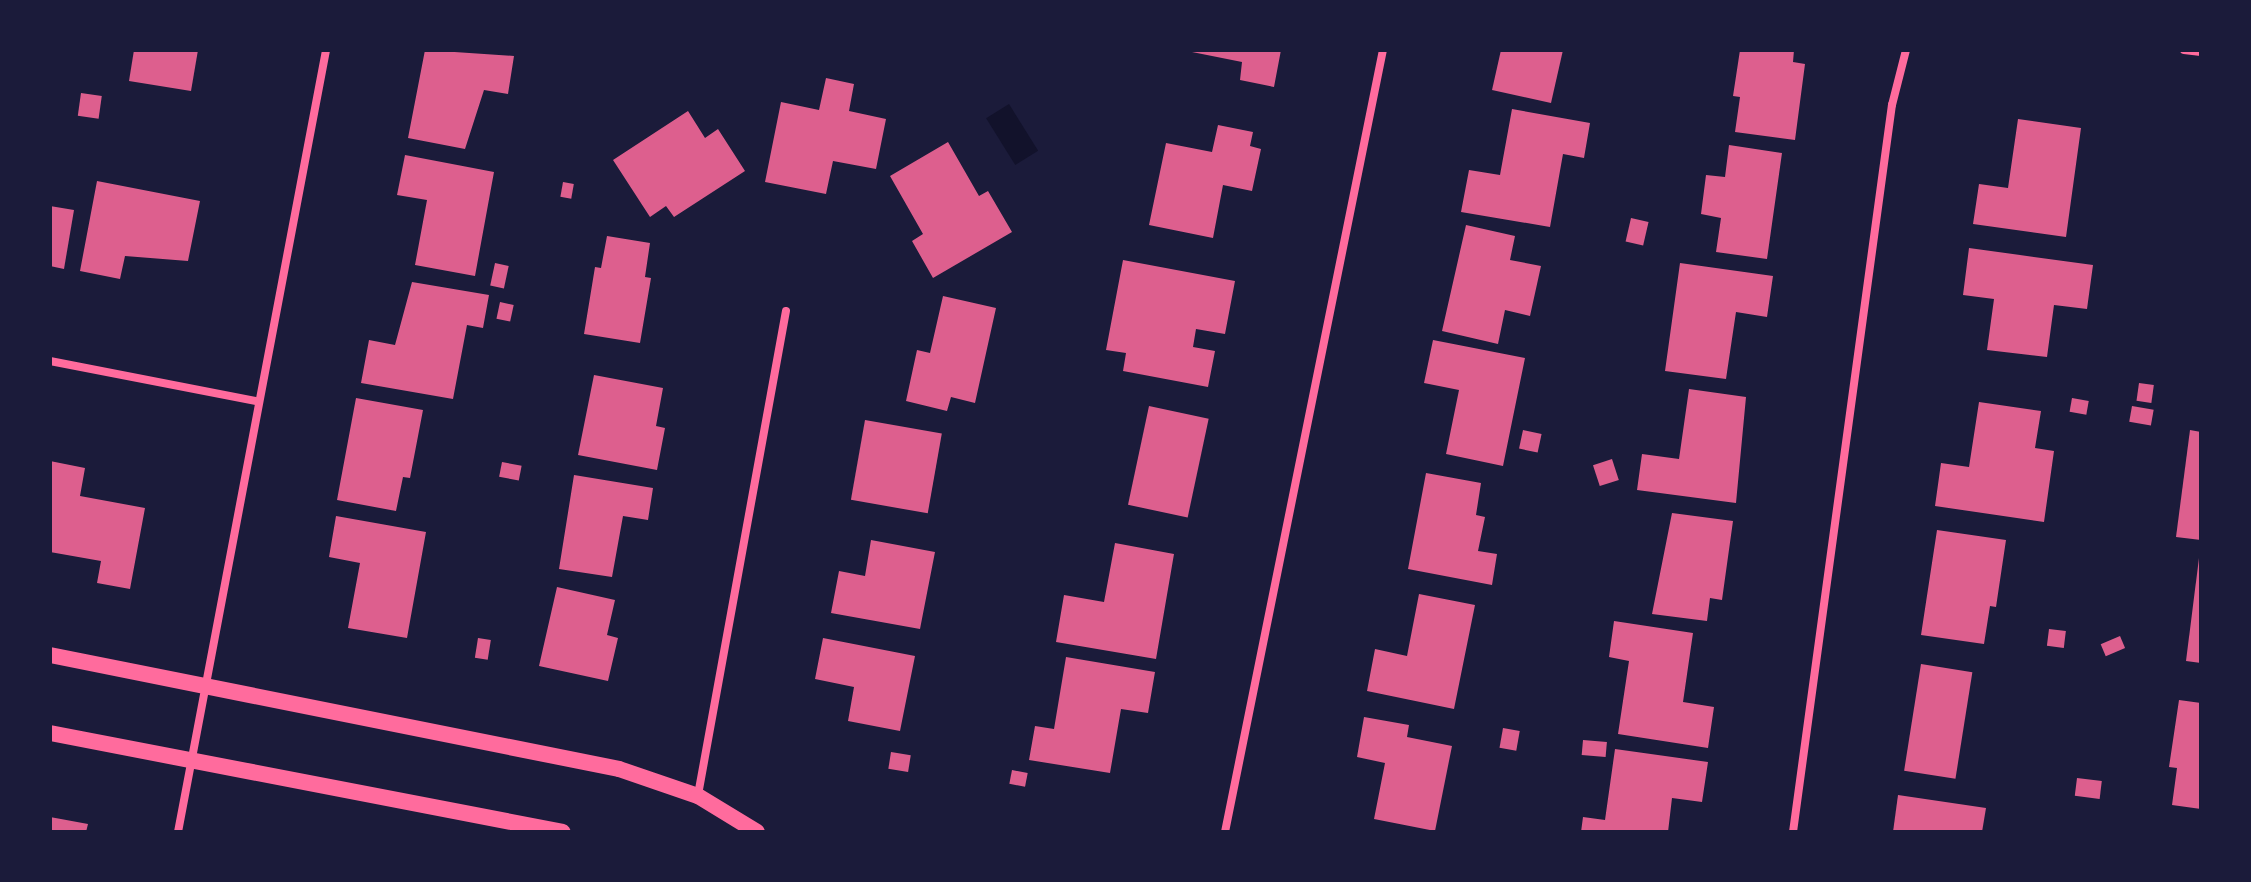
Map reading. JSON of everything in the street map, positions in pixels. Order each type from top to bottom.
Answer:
[{"type":"main road","points":[[50,655],[507,744],[619,769],[698,796],[757,832]]},
{"type":"main road","points":[[50,733],[563,832]]},
{"type":"street","points":[[178,832],[256,401],[326,50]]},
{"type":"street","points":[[1225,832],[1383,50]]},
{"type":"street","points":[[1793,832],[1892,105],[1906,50]]},
{"type":"street","points":[[2184,50],[2201,52]]},
{"type":"street","points":[[698,796],[786,311]]},
{"type":"street","points":[[50,361],[256,401]]},
{"type":"shaded area","points":[[1009,104],[1038,151],[1015,165],[986,118]]},
{"type":"building","points":[[134,50],[198,50],[191,91],[129,81]]},
{"type":"building","points":[[425,50],[514,56],[508,94],[484,90],[465,149],[408,138]]},
{"type":"building","points":[[1182,50],[1281,50],[1274,87],[1240,80],[1242,62]]},
{"type":"building","points":[[1501,50],[1563,50],[1551,103],[1492,90]]},
{"type":"building","points":[[1740,50],[1794,50],[1793,62],[1805,64],[1795,140],[1735,132],[1740,97],[1733,96]]},
{"type":"building","points":[[826,78],[854,84],[849,111],[886,119],[876,169],[833,161],[826,194],[765,182],[781,102],[819,110]]},
{"type":"building","points":[[81,93],[102,96],[99,119],[78,116]]},
{"type":"building","points":[[1512,109],[1590,123],[1584,158],[1563,154],[1550,227],[1461,212],[1469,170],[1500,175]]},
{"type":"building","points":[[688,111],[705,138],[718,129],[745,171],[674,217],[666,206],[650,217],[613,160]]},
{"type":"building","points":[[2018,119],[2081,128],[2066,237],[1973,224],[1979,184],[2008,188]]},
{"type":"building","points":[[1218,125],[1253,132],[1250,146],[1261,149],[1252,191],[1223,185],[1213,238],[1149,225],[1166,143],[1212,152]]},
{"type":"building","points":[[948,142],[979,196],[988,191],[1012,232],[933,278],[912,241],[923,234],[890,176]]},
{"type":"building","points":[[1729,145],[1782,153],[1767,259],[1716,252],[1721,218],[1701,214],[1706,175],[1725,177]]},
{"type":"building","points":[[405,155],[494,172],[475,276],[415,265],[427,200],[397,195]]},
{"type":"building","points":[[97,181],[200,201],[188,261],[125,256],[120,279],[80,271]]},
{"type":"building","points":[[563,182],[574,184],[571,199],[560,197]]},
{"type":"building","points":[[50,206],[74,210],[64,269],[50,266]]},
{"type":"building","points":[[1631,218],[1649,222],[1643,245],[1626,241]]},
{"type":"building","points":[[1466,225],[1515,236],[1510,260],[1541,266],[1530,316],[1505,310],[1498,344],[1442,331]]},
{"type":"building","points":[[607,236],[650,243],[645,277],[651,278],[640,343],[584,334],[595,267],[601,268]]},
{"type":"building","points":[[1969,248],[2093,265],[2087,309],[2054,305],[2047,357],[1987,350],[1994,299],[1963,295]]},
{"type":"building","points":[[1123,260],[1235,281],[1225,334],[1196,329],[1193,347],[1215,351],[1208,387],[1123,371],[1126,353],[1106,350]]},
{"type":"building","points":[[495,263],[509,266],[504,288],[490,285]]},
{"type":"building","points":[[1680,263],[1773,276],[1767,317],[1736,312],[1726,379],[1665,371]]},
{"type":"building","points":[[412,282],[489,295],[483,328],[467,325],[453,399],[361,383],[369,340],[395,345]]},
{"type":"building","points":[[943,296],[996,308],[975,403],[951,397],[947,411],[906,401],[917,350],[930,353]]},
{"type":"building","points":[[500,302],[514,305],[510,322],[496,319]]},
{"type":"building","points":[[1433,340],[1525,358],[1503,466],[1446,454],[1459,390],[1424,383]]},
{"type":"building","points":[[594,375],[663,388],[656,426],[665,428],[657,470],[578,455]]},
{"type":"building","points":[[2139,383],[2154,385],[2151,403],[2136,401]]},
{"type":"building","points":[[1689,389],[1746,397],[1736,503],[1637,490],[1642,454],[1679,459]]},
{"type":"building","points":[[356,398],[423,410],[410,478],[403,477],[396,511],[337,500]]},
{"type":"building","points":[[2072,398],[2089,401],[2086,415],[2070,412]]},
{"type":"building","points":[[1979,402],[2041,411],[2035,448],[2054,451],[2044,522],[1935,506],[1941,463],[1969,467]]},
{"type":"building","points":[[1149,406],[1209,419],[1188,517],[1128,505]]},
{"type":"building","points":[[2132,406],[2154,410],[2151,426],[2129,422]]},
{"type":"building","points":[[865,420],[942,434],[928,513],[851,500]]},
{"type":"building","points":[[1523,430],[1542,434],[1538,453],[1519,449]]},
{"type":"building","points":[[2190,430],[2201,432],[2201,540],[2176,537]]},
{"type":"building","points":[[1612,459],[1619,480],[1600,486],[1593,465]]},
{"type":"building","points":[[50,461],[85,468],[80,496],[145,508],[130,589],[97,583],[101,561],[50,552]]},
{"type":"building","points":[[502,462],[522,466],[519,481],[499,477]]},
{"type":"building","points":[[1426,473],[1481,483],[1476,515],[1485,517],[1478,551],[1497,554],[1492,585],[1408,569]]},
{"type":"building","points":[[574,475],[653,488],[648,520],[623,516],[612,577],[559,569]]},
{"type":"building","points":[[1672,513],[1733,521],[1722,600],[1710,598],[1707,621],[1652,614]]},
{"type":"building","points":[[336,516],[426,532],[407,638],[348,628],[360,563],[329,557]]},
{"type":"building","points":[[1937,530],[2006,540],[1996,607],[1990,606],[1984,644],[1921,635]]},
{"type":"building","points":[[871,540],[935,552],[920,629],[831,613],[839,571],[865,576]]},
{"type":"building","points":[[1115,543],[1174,554],[1156,659],[1056,642],[1064,595],[1104,602]]},
{"type":"building","points":[[2201,558],[2201,663],[2186,661]]},
{"type":"building","points":[[557,587],[615,600],[607,635],[618,638],[608,681],[539,666]]},
{"type":"building","points":[[1419,594],[1475,605],[1454,709],[1367,691],[1375,649],[1407,656]]},
{"type":"building","points":[[1614,621],[1693,633],[1683,702],[1714,707],[1708,748],[1618,734],[1629,661],[1609,657]]},
{"type":"building","points":[[2049,629],[2066,631],[2064,648],[2047,646]]},
{"type":"building","points":[[2120,636],[2125,648],[2106,656],[2101,644]]},
{"type":"building","points":[[478,638],[491,640],[488,660],[475,658]]},
{"type":"building","points":[[823,638],[915,656],[900,731],[848,721],[854,687],[815,679]]},
{"type":"building","points":[[1066,657],[1155,672],[1148,713],[1121,709],[1110,773],[1029,760],[1035,726],[1054,729]]},
{"type":"building","points":[[1921,664],[1972,672],[1955,779],[1904,771]]},
{"type":"building","points":[[2179,700],[2201,703],[2201,809],[2172,805],[2177,768],[2169,767]]},
{"type":"building","points":[[1364,717],[1409,725],[1407,737],[1452,746],[1435,831],[1374,819],[1385,763],[1357,757]]},
{"type":"building","points":[[1503,728],[1520,731],[1516,751],[1500,748]]},
{"type":"building","points":[[1583,740],[1607,742],[1606,757],[1582,755]]},
{"type":"building","points":[[1615,749],[1708,762],[1702,802],[1672,798],[1668,832],[1581,832],[1583,817],[1605,820]]},
{"type":"building","points":[[891,752],[911,755],[908,772],[888,769]]},
{"type":"building","points":[[1012,770],[1028,773],[1025,787],[1009,784]]},
{"type":"building","points":[[2077,778],[2102,781],[2100,799],[2075,796]]},
{"type":"building","points":[[1898,795],[1986,808],[1982,832],[1893,832]]},
{"type":"building","points":[[50,817],[88,824],[86,832],[50,832]]}]
